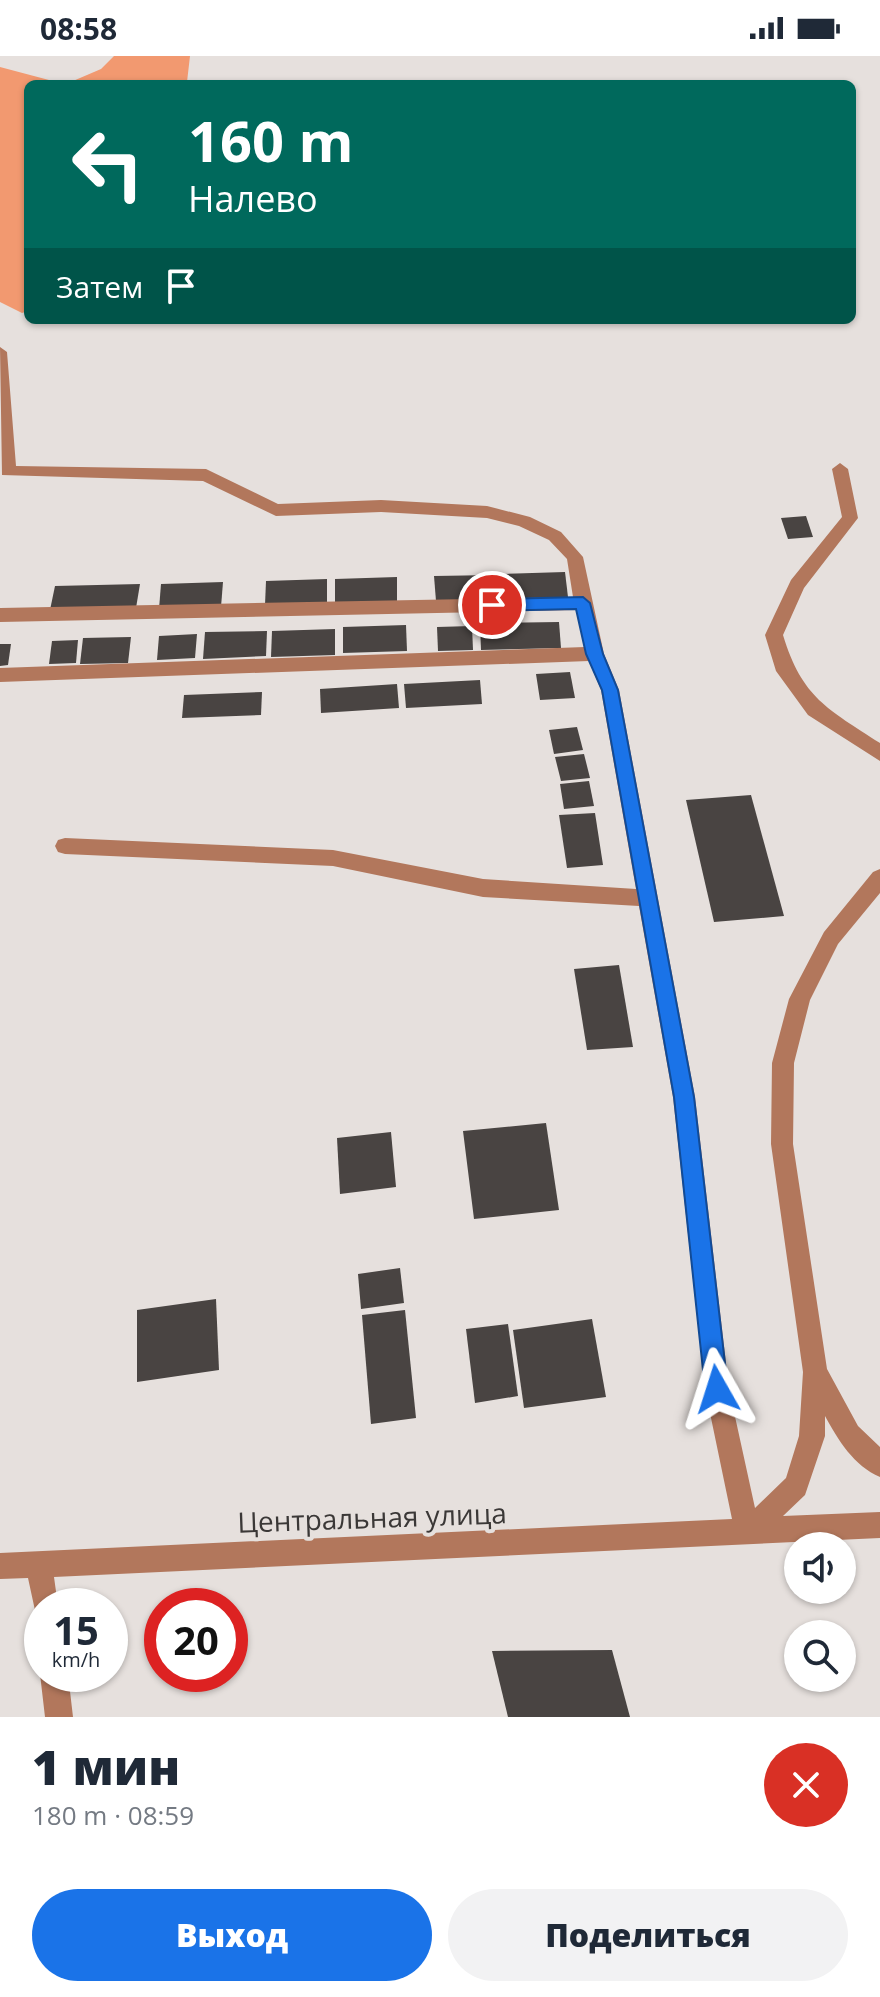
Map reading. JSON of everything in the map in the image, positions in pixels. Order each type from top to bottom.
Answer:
[{"type":"street","points":[[0,352],[4,470],[206,475],[276,510],[381,506],[487,512],[524,521],[555,536],[575,557],[595,654],[610,690],[684,1097],[717,1389],[748,1533]]},
{"type":"street","points":[[840,469],[850,518],[797,585],[774,635],[785,671],[814,710],[880,753]]},
{"type":"street","points":[[0,615],[583,603]]},
{"type":"street","points":[[0,675],[595,654]]},
{"type":"street","points":[[65,846],[333,858],[483,888],[648,898]]},
{"type":"street","points":[[748,1533],[796,1486],[812,1436],[815,1372],[782,1144],[783,1063],[800,999],[831,938],[880,878]]},
{"type":"street","points":[[815,1372],[849,1435],[880,1464]]},
{"type":"street","name":"Центральная улица","points":[[0,1566],[880,1525]]},
{"type":"street","points":[[39,1564],[42,1588]]},
{"type":"street","points":[[56,1692],[59,1717]]},
{"type":"shaded area","points":[[114,56],[190,56],[187,80],[75,80],[101,69]]},
{"type":"shaded area","points":[[0,67],[49,80],[24,80],[24,312],[0,302]]},
{"type":"building","points":[[806,516],[813,537],[788,539],[781,518]]},
{"type":"building","points":[[565,572],[568,597],[506,599],[504,574]]},
{"type":"building","points":[[495,575],[497,599],[436,601],[434,576]]},
{"type":"building","points":[[397,577],[397,602],[335,604],[335,579]]},
{"type":"building","points":[[327,579],[327,603],[265,605],[266,581]]},
{"type":"building","points":[[223,582],[221,607],[159,609],[161,584]]},
{"type":"building","points":[[140,584],[136,608],[50,610],[55,586]]},
{"type":"building","points":[[559,622],[561,648],[481,650],[480,623]]},
{"type":"building","points":[[406,625],[407,651],[343,653],[343,627]]},
{"type":"building","points":[[472,626],[473,650],[438,651],[437,627]]},
{"type":"building","points":[[335,629],[335,655],[271,657],[272,631]]},
{"type":"building","points":[[267,631],[266,656],[203,659],[205,632]]},
{"type":"building","points":[[197,634],[195,658],[157,660],[159,636]]},
{"type":"building","points":[[131,637],[128,663],[80,664],[83,638]]},
{"type":"building","points":[[78,640],[76,663],[49,664],[52,641]]},
{"type":"building","points":[[0,644],[11,644],[8,665],[0,666]]},
{"type":"building","points":[[570,672],[575,698],[540,700],[536,674]]},
{"type":"building","points":[[480,680],[482,704],[406,708],[404,684]]},
{"type":"building","points":[[397,684],[399,708],[321,713],[320,689]]},
{"type":"building","points":[[262,692],[261,715],[182,718],[184,695]]},
{"type":"building","points":[[577,727],[583,750],[554,754],[549,730]]},
{"type":"building","points":[[584,754],[590,778],[561,781],[555,757]]},
{"type":"building","points":[[589,781],[594,806],[564,809],[560,784]]},
{"type":"building","points":[[751,795],[784,916],[714,922],[686,800]]},
{"type":"building","points":[[595,813],[603,865],[567,868],[559,815]]},
{"type":"building","points":[[619,965],[633,1047],[587,1050],[574,969]]},
{"type":"building","points":[[546,1123],[559,1210],[474,1219],[463,1131]]},
{"type":"building","points":[[391,1132],[396,1187],[340,1194],[337,1138]]},
{"type":"building","points":[[400,1268],[404,1303],[361,1309],[358,1274]]},
{"type":"building","points":[[216,1299],[219,1370],[137,1382],[137,1310]]},
{"type":"building","points":[[405,1310],[416,1418],[371,1424],[362,1315]]},
{"type":"building","points":[[592,1319],[606,1397],[524,1408],[513,1330]]},
{"type":"building","points":[[508,1324],[518,1396],[475,1403],[466,1329]]},
{"type":"building","points":[[612,1650],[630,1717],[508,1717],[492,1651]]},
{"type":"route","points":[[492,605],[583,603],[595,654],[610,690],[684,1097],[717,1389]]}]
